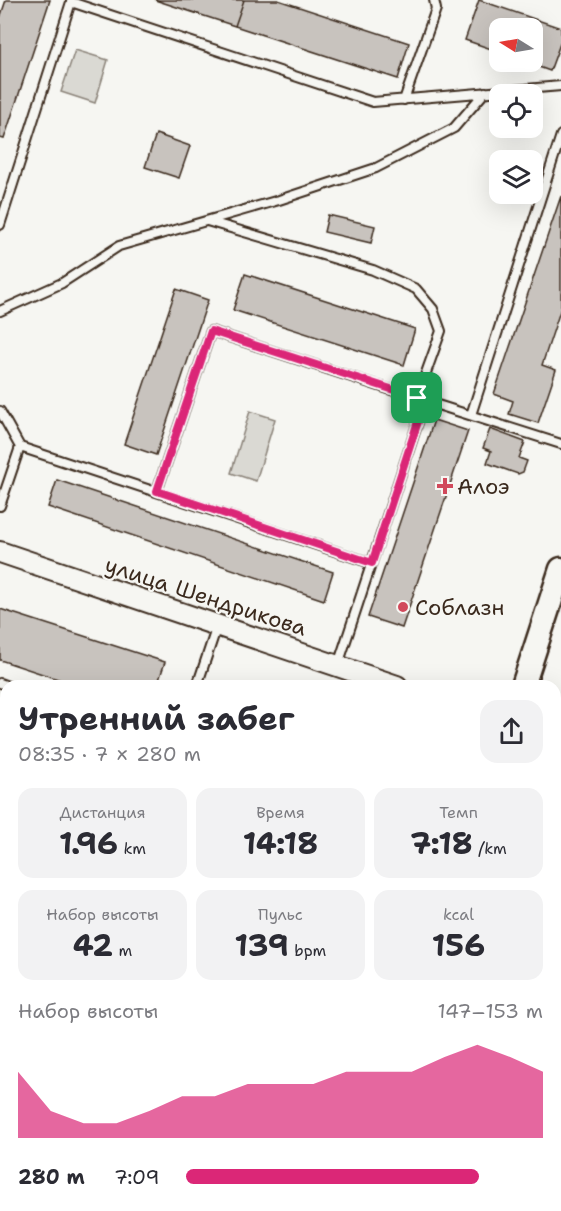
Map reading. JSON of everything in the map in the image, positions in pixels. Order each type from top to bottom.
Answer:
[{"type":"main road","points":[[525,680],[561,569]]},
{"type":"street","name":"улица Шендрикова","points":[[0,552],[338,665],[366,680]]},
{"type":"lane","points":[[404,100],[436,9],[434,0]]},
{"type":"lane","points":[[0,225],[70,2],[373,102],[561,86]]},
{"type":"lane","points":[[0,310],[62,283],[119,246],[376,168],[454,128],[485,92]]},
{"type":"lane","points":[[471,415],[561,135]]},
{"type":"lane","points":[[206,221],[373,270],[416,289],[433,309],[441,331],[417,398]]},
{"type":"lane","points":[[157,491],[211,331],[561,444]]},
{"type":"lane","points":[[338,665],[425,400]]},
{"type":"lane","points":[[0,411],[20,447],[372,563]]},
{"type":"lane","points":[[0,507],[20,447]]},
{"type":"lane","points":[[199,680],[217,625]]},
{"type":"shaded area","points":[[75,50],[108,60],[95,103],[61,92]]},
{"type":"shaded area","points":[[250,411],[275,419],[256,481],[231,473]]},
{"type":"building","points":[[6,0],[50,0],[4,139],[0,138],[0,18]]},
{"type":"building","points":[[155,0],[244,0],[235,26]]},
{"type":"building","points":[[244,0],[278,0],[409,43],[398,79],[235,26]]},
{"type":"building","points":[[479,0],[532,18],[489,18],[489,48],[465,40]]},
{"type":"building","points":[[543,22],[561,28],[561,41],[550,71],[543,68]]},
{"type":"building","points":[[156,134],[190,146],[179,178],[145,167]]},
{"type":"building","points":[[561,196],[561,308],[542,365],[556,370],[538,423],[509,414],[513,401],[494,394]]},
{"type":"building","points":[[328,215],[375,226],[371,243],[324,232]]},
{"type":"building","points":[[245,274],[415,329],[404,365],[233,310]]},
{"type":"building","points":[[176,289],[208,300],[156,455],[124,444]]},
{"type":"building","points":[[434,420],[468,431],[402,628],[368,617]]},
{"type":"building","points":[[490,429],[525,442],[519,458],[527,461],[523,472],[518,474],[487,463],[491,451],[483,448]]},
{"type":"building","points":[[57,480],[333,572],[324,600],[48,507]]},
{"type":"building","points":[[0,609],[165,662],[159,680],[61,680],[0,660]]},
{"type":"place","name":"Алоэ","points":[[445,486]]},
{"type":"place","name":"Соблазн","points":[[403,607]]},
{"type":"route","points":[[211,331],[417,398],[425,400],[372,563],[157,491],[211,331]]}]
